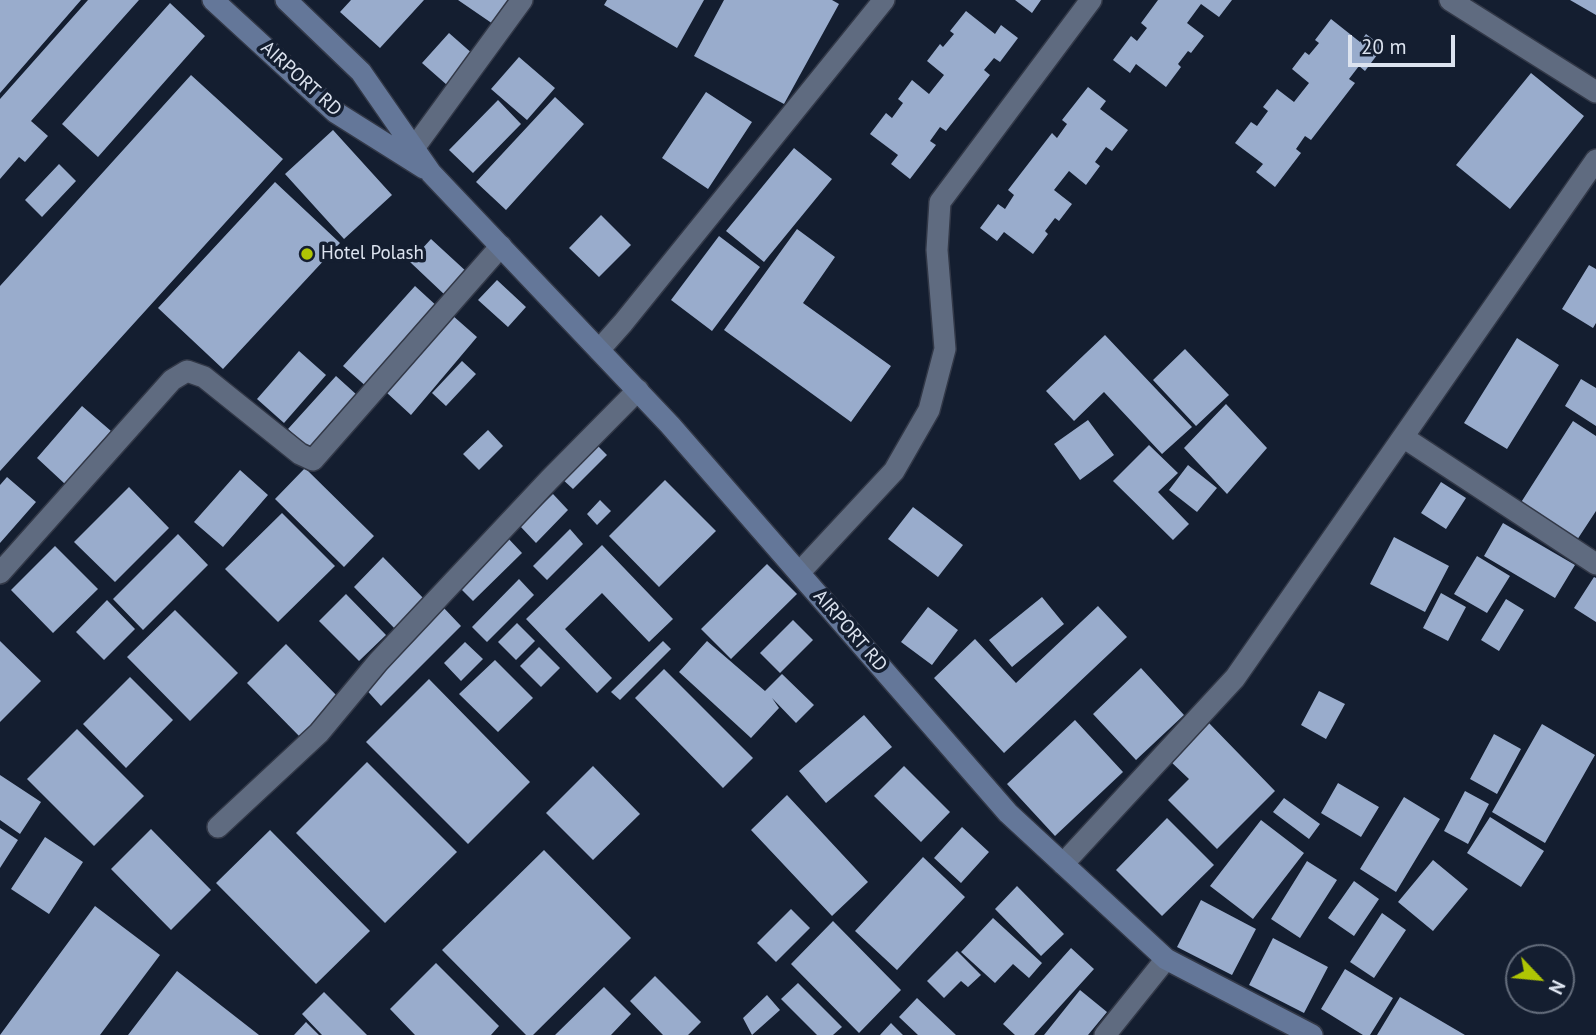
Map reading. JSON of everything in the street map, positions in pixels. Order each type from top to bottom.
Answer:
[{"type":"main road","name":"AIRPORT RD","points":[[213,0],[335,112],[431,173]]},
{"type":"main road","name":"AIRPORT RD","points":[[286,0],[361,72],[431,173],[638,390],[1008,813],[1166,959],[1312,1035]]},
{"type":"street","points":[[414,148],[522,0]]},
{"type":"street","points":[[599,349],[632,312],[884,0]]},
{"type":"street","points":[[799,573],[894,471],[929,410],[945,349],[937,250],[940,202],[1091,0]]},
{"type":"street","points":[[1450,0],[1596,92]]},
{"type":"street","points":[[1063,864],[1235,678],[1596,160]]},
{"type":"street","points":[[0,573],[172,380],[187,372],[204,377],[300,454],[313,460],[501,246]]},
{"type":"street","points":[[218,827],[319,733],[378,662],[549,480],[638,390]]},
{"type":"street","points":[[1403,437],[1596,564]]},
{"type":"street","points":[[1105,1035],[1166,959]]},
{"type":"building","points":[[0,0],[81,0],[0,93]]},
{"type":"building","points":[[88,0],[139,0],[31,121],[48,136],[25,162],[19,157],[0,179],[0,99]]},
{"type":"building","points":[[351,0],[424,0],[380,48],[340,12]]},
{"type":"building","points":[[458,0],[509,0],[493,24]]},
{"type":"building","points":[[607,0],[704,0],[677,48],[604,5]]},
{"type":"building","points":[[724,0],[832,0],[839,4],[784,104],[694,56]]},
{"type":"building","points":[[1015,0],[1041,0],[1032,13]]},
{"type":"building","points":[[1158,0],[1232,0],[1219,17],[1201,4],[1187,23],[1204,36],[1178,64],[1181,67],[1166,87],[1136,64],[1130,73],[1113,60],[1131,36],[1137,41],[1147,28],[1141,23]]},
{"type":"building","points":[[1570,0],[1596,0],[1596,15]]},
{"type":"building","points":[[170,3],[205,36],[98,157],[62,124]]},
{"type":"building","points":[[966,11],[995,34],[1001,25],[1018,38],[1000,62],[994,58],[984,70],[990,75],[946,131],[940,127],[930,141],[936,145],[910,179],[891,164],[898,155],[870,134],[886,113],[892,118],[903,103],[898,99],[912,80],[929,94],[944,75],[927,61],[940,44],[943,47],[954,34],[950,31]]},
{"type":"building","points":[[1331,19],[1360,42],[1366,34],[1383,47],[1365,71],[1359,66],[1349,79],[1355,83],[1311,140],[1305,136],[1296,149],[1301,153],[1275,187],[1256,172],[1263,164],[1235,143],[1251,122],[1257,126],[1268,111],[1263,107],[1277,89],[1294,102],[1309,83],[1292,69],[1305,52],[1309,55],[1319,43],[1315,40]]},
{"type":"building","points":[[449,33],[474,55],[447,85],[422,63]]},
{"type":"building","points":[[519,57],[555,88],[527,120],[491,89]]},
{"type":"building","points":[[1531,73],[1584,116],[1510,209],[1456,165]]},
{"type":"building","points":[[191,75],[283,159],[0,471],[0,286]]},
{"type":"building","points":[[1088,87],[1106,101],[1100,109],[1128,130],[1112,151],[1106,147],[1095,162],[1100,166],[1086,185],[1069,171],[1054,190],[1072,204],[1059,221],[1055,218],[1045,231],[1048,234],[1033,254],[1004,232],[997,241],[980,228],[998,204],[1005,209],[1014,195],[1008,190],[1052,133],[1057,138],[1067,124],[1062,120]]},
{"type":"building","points":[[706,92],[752,122],[708,189],[662,158]]},
{"type":"building","points":[[555,97],[584,124],[506,210],[476,182]]},
{"type":"building","points":[[498,100],[521,124],[473,173],[449,150]]},
{"type":"building","points":[[333,130],[392,195],[344,239],[285,174]]},
{"type":"building","points":[[794,148],[832,179],[764,262],[726,231]]},
{"type":"building","points":[[59,164],[76,181],[42,217],[25,200]]},
{"type":"building","points":[[275,182],[340,243],[223,369],[158,308]]},
{"type":"building","points":[[601,215],[631,245],[599,277],[569,248]]},
{"type":"building","points":[[797,229],[835,257],[803,303],[891,366],[851,422],[724,330]]},
{"type":"building","points":[[719,236],[760,267],[712,331],[671,300]]},
{"type":"building","points":[[431,239],[468,273],[446,296],[410,262]]},
{"type":"building","points":[[1589,265],[1596,269],[1596,323],[1593,328],[1562,309]]},
{"type":"building","points":[[497,280],[526,307],[508,327],[478,300]]},
{"type":"building","points":[[415,286],[439,308],[368,388],[343,366]]},
{"type":"building","points":[[452,315],[477,337],[411,415],[386,392]]},
{"type":"building","points":[[1105,335],[1192,427],[1162,454],[1104,392],[1074,421],[1046,391]]},
{"type":"building","points":[[1517,338],[1559,365],[1507,449],[1464,423]]},
{"type":"building","points":[[1185,349],[1229,395],[1196,426],[1153,380]]},
{"type":"building","points":[[299,351],[326,375],[284,423],[257,399]]},
{"type":"building","points":[[462,361],[476,374],[446,406],[432,393]]},
{"type":"building","points":[[336,376],[357,395],[309,448],[288,429]]},
{"type":"building","points":[[1581,379],[1596,388],[1596,426],[1565,406]]},
{"type":"building","points":[[1226,404],[1267,448],[1227,494],[1184,448]]},
{"type":"building","points":[[82,406],[111,431],[65,484],[37,458]]},
{"type":"building","points":[[1088,420],[1114,455],[1080,480],[1054,444]]},
{"type":"building","points":[[1573,421],[1596,436],[1596,511],[1577,540],[1520,504]]},
{"type":"building","points":[[488,430],[503,446],[479,470],[463,454]]},
{"type":"building","points":[[595,443],[607,455],[573,489],[560,477]]},
{"type":"building","points":[[1149,445],[1178,473],[1158,492],[1189,524],[1173,540],[1113,481]]},
{"type":"building","points":[[1188,465],[1217,488],[1197,512],[1169,490]]},
{"type":"building","points":[[305,468],[374,536],[344,567],[275,499]]},
{"type":"building","points":[[240,470],[268,495],[223,547],[194,522]]},
{"type":"building","points":[[7,477],[36,502],[0,543],[0,485]]},
{"type":"building","points":[[665,480],[716,531],[659,587],[609,536]]},
{"type":"building","points":[[1441,482],[1466,498],[1446,529],[1421,513]]},
{"type":"building","points":[[129,487],[169,528],[115,582],[74,542]]},
{"type":"building","points":[[553,494],[568,510],[536,543],[520,526]]},
{"type":"building","points":[[600,500],[611,511],[597,525],[587,514]]},
{"type":"building","points":[[913,507],[963,545],[938,577],[888,539]]},
{"type":"building","points":[[282,513],[335,566],[278,622],[225,569]]},
{"type":"building","points":[[1503,523],[1575,565],[1555,598],[1484,556]]},
{"type":"building","points":[[570,529],[583,544],[547,580],[533,566]]},
{"type":"building","points":[[178,534],[208,565],[143,630],[113,599]]},
{"type":"building","points":[[506,536],[522,553],[473,601],[457,585]]},
{"type":"building","points":[[1394,537],[1449,566],[1425,612],[1370,584]]},
{"type":"building","points":[[602,545],[673,619],[649,642],[602,593],[565,629],[612,678],[597,693],[526,619]]},
{"type":"building","points":[[55,546],[98,589],[53,633],[11,590]]},
{"type":"building","points":[[1477,556],[1510,576],[1487,613],[1454,594]]},
{"type":"building","points":[[383,557],[428,603],[399,633],[354,587]]},
{"type":"building","points":[[767,564],[797,594],[731,659],[701,629]]},
{"type":"building","points":[[1594,577],[1596,578],[1596,622],[1574,608]]},
{"type":"building","points":[[519,579],[534,595],[487,642],[472,627]]},
{"type":"building","points":[[1441,593],[1466,607],[1448,641],[1423,628]]},
{"type":"building","points":[[346,594],[386,635],[359,661],[319,621]]},
{"type":"building","points":[[1042,597],[1064,624],[1012,667],[989,640]]},
{"type":"building","points":[[1506,599],[1524,610],[1499,651],[1481,640]]},
{"type":"building","points":[[107,600],[135,629],[104,660],[76,632]]},
{"type":"building","points":[[442,606],[461,626],[381,706],[362,685]]},
{"type":"building","points":[[1098,606],[1127,637],[1004,753],[934,678],[975,639],[1016,683]]},
{"type":"building","points":[[928,607],[958,630],[932,665],[901,642]]},
{"type":"building","points":[[175,610],[238,673],[190,721],[127,657]]},
{"type":"building","points":[[793,620],[813,640],[780,673],[760,653]]},
{"type":"building","points":[[517,623],[535,641],[516,660],[498,642]]},
{"type":"building","points":[[0,641],[41,681],[0,722]]},
{"type":"building","points":[[663,641],[671,649],[620,700],[611,692]]},
{"type":"building","points":[[707,641],[765,691],[782,674],[814,705],[796,723],[772,698],[779,708],[751,738],[679,672]]},
{"type":"building","points":[[465,642],[483,659],[461,681],[444,663]]},
{"type":"building","points":[[286,644],[341,700],[302,739],[247,683]]},
{"type":"building","points":[[539,647],[560,668],[541,687],[520,666]]},
{"type":"building","points":[[495,660],[533,698],[498,732],[459,694]]},
{"type":"building","points":[[1141,668],[1184,715],[1136,760],[1093,714]]},
{"type":"building","points":[[664,669],[753,758],[723,788],[635,698]]},
{"type":"building","points":[[130,677],[173,720],[126,768],[83,724]]},
{"type":"building","points":[[429,679],[530,782],[468,844],[366,742]]},
{"type":"building","points":[[1319,691],[1345,704],[1326,739],[1301,725]]},
{"type":"building","points":[[864,715],[892,747],[826,803],[799,771]]},
{"type":"building","points":[[1075,720],[1123,772],[1055,836],[1007,784]]},
{"type":"building","points":[[1207,721],[1275,791],[1217,849],[1168,800],[1189,779],[1169,760]]},
{"type":"building","points":[[1542,724],[1595,755],[1545,843],[1492,812]]},
{"type":"building","points":[[77,729],[144,796],[94,846],[27,779]]},
{"type":"building","points":[[1494,734],[1521,749],[1497,794],[1470,779]]},
{"type":"building","points":[[367,762],[457,852],[385,923],[296,833]]},
{"type":"building","points":[[593,766],[640,814],[593,860],[546,813]]},
{"type":"building","points":[[904,766],[950,812],[921,842],[874,796]]},
{"type":"building","points":[[0,775],[41,802],[20,834],[0,820]]},
{"type":"building","points":[[1338,783],[1379,807],[1361,837],[1321,813]]},
{"type":"building","points":[[1465,791],[1489,804],[1468,844],[1444,831]]},
{"type":"building","points":[[787,795],[868,882],[832,916],[751,830]]},
{"type":"building","points":[[1404,797],[1440,819],[1396,892],[1360,869]]},
{"type":"building","points":[[1284,798],[1320,824],[1309,839],[1273,812]]},
{"type":"building","points":[[1490,817],[1544,851],[1521,887],[1467,853]]},
{"type":"building","points":[[1167,818],[1214,865],[1162,916],[1116,870]]},
{"type":"building","points":[[1261,820],[1304,853],[1253,919],[1210,886]]},
{"type":"building","points":[[962,827],[989,852],[961,883],[934,858]]},
{"type":"building","points":[[0,828],[18,840],[0,868]]},
{"type":"building","points":[[151,829],[211,890],[171,930],[111,869]]},
{"type":"building","points":[[270,830],[370,931],[316,984],[216,883]]},
{"type":"building","points":[[45,837],[83,862],[49,914],[11,889]]},
{"type":"building","points":[[544,850],[631,938],[533,1035],[526,1035],[442,950]]},
{"type":"building","points":[[923,857],[965,897],[897,970],[855,931]]},
{"type":"building","points":[[1433,860],[1468,889],[1433,931],[1398,902]]},
{"type":"building","points":[[1307,861],[1337,880],[1300,938],[1271,919]]},
{"type":"building","points":[[1354,881],[1379,899],[1354,936],[1328,918]]},
{"type":"building","points":[[1017,886],[1064,934],[1041,956],[995,909]]},
{"type":"building","points":[[1201,900],[1256,929],[1232,975],[1177,947]]},
{"type":"building","points":[[95,906],[160,955],[100,1035],[0,1035]]},
{"type":"building","points":[[791,909],[810,928],[776,962],[757,943]]},
{"type":"building","points":[[1382,913],[1406,930],[1374,978],[1350,962]]},
{"type":"building","points":[[993,918],[1042,963],[1029,978],[1013,964],[995,983],[961,952]]},
{"type":"building","points":[[833,921],[901,990],[859,1033],[791,964]]},
{"type":"building","points":[[1273,938],[1328,967],[1304,1013],[1249,985]]},
{"type":"building","points":[[1071,948],[1094,969],[1034,1035],[1015,1035],[1003,1024]]},
{"type":"building","points":[[957,951],[981,975],[968,987],[961,981],[944,998],[927,981]]},
{"type":"building","points":[[436,963],[499,1026],[491,1035],[415,1035],[390,1009]]},
{"type":"building","points":[[1345,969],[1393,998],[1370,1035],[1363,1035],[1321,1009]]},
{"type":"building","points":[[177,971],[259,1035],[128,1035]]},
{"type":"building","points":[[655,976],[701,1022],[688,1035],[663,1035],[630,1001]]},
{"type":"building","points":[[798,983],[842,1027],[833,1035],[817,1035],[781,999]]},
{"type":"building","points":[[604,987],[631,1014],[611,1035],[555,1035]]},
{"type":"building","points":[[1080,990],[1107,1012],[1088,1035],[1044,1035]]},
{"type":"building","points":[[324,992],[367,1035],[322,1035],[302,1014]]},
{"type":"building","points":[[767,995],[780,1010],[752,1035],[743,1018]]},
{"type":"building","points":[[1400,997],[1465,1035],[1377,1035]]},
{"type":"building","points":[[917,998],[956,1035],[918,1035],[899,1017]]},
{"type":"building","points":[[306,1022],[319,1035],[294,1035]]},
{"type":"building","points":[[891,1023],[903,1035],[880,1035]]},
{"type":"place","name":"Hotel Polash","points":[[307,254]]}]
